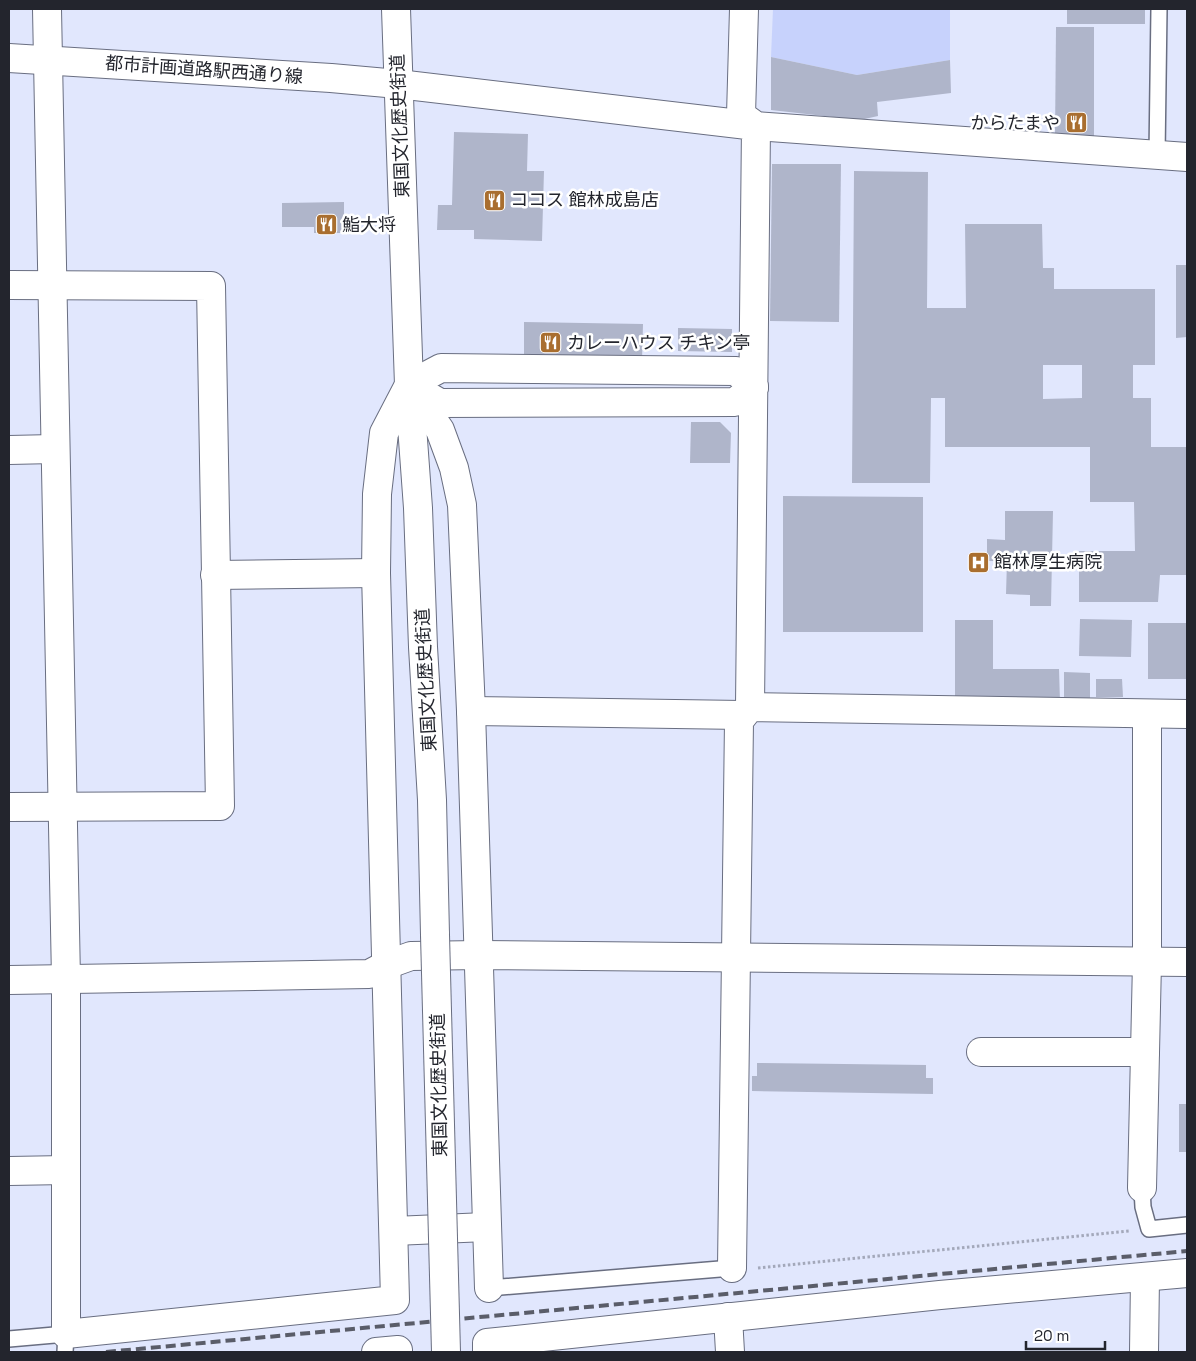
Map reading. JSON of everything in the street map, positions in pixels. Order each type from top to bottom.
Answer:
[{"type":"main road","points":[[47,9],[54,449],[66,979],[66,1343],[395,1300],[376,573],[377,494],[384,432],[409,385]]},
{"type":"main road","name":"東国文化歴史街道","points":[[396,9],[409,385],[418,508],[423,647],[432,800],[446,1352]]},
{"type":"main road","points":[[732,1268],[739,720],[746,711],[754,387],[756,126],[742,115],[744,9]]},
{"type":"main road","name":"都市計画道路駅西通り線","points":[[9,58],[331,78],[398,84],[756,126],[1187,157]]},
{"type":"main road","points":[[9,285],[211,286],[220,806],[9,807]]},
{"type":"main road","points":[[409,385],[440,403],[735,402],[754,387]]},
{"type":"main road","points":[[409,385],[440,430],[454,468],[462,505],[471,711],[488,1288]]},
{"type":"main road","points":[[9,450],[54,449]]},
{"type":"main road","points":[[215,575],[376,573]]},
{"type":"main road","points":[[471,711],[1187,714]]},
{"type":"main road","points":[[1142,1188],[1147,962],[1147,714]]},
{"type":"main road","points":[[9,980],[369,974],[386,964],[411,956],[479,955],[1187,962]]},
{"type":"main road","points":[[981,1052],[1145,1052]]},
{"type":"main road","points":[[9,1171],[66,1170]]},
{"type":"main road","points":[[394,1231],[486,1227]]},
{"type":"main road","points":[[487,1352],[487,1343],[930,1296],[1187,1273]]},
{"type":"main road","points":[[1144,1352],[1145,1277]]},
{"type":"main road","points":[[728,1317],[730,1352]]},
{"type":"main road","points":[[376,1352],[398,1350],[398,1352]]},
{"type":"lane","points":[[1157,155],[1159,9]]},
{"type":"lane","points":[[1142,1188],[1143,1207],[1149,1229],[1187,1226]]},
{"type":"lane","points":[[488,1288],[732,1268]]},
{"type":"lane","points":[[9,1339],[66,1343]]},
{"type":"path","points":[[732,1268],[757,1268],[1149,1229]]},
{"type":"shaded area","points":[[773,9],[950,9],[950,60],[857,75],[771,57]]},
{"type":"building","points":[[1067,9],[1145,9],[1145,24],[1067,24]]},
{"type":"building","points":[[1056,27],[1094,27],[1094,138],[1055,137]]},
{"type":"building","points":[[771,57],[857,75],[950,60],[951,93],[877,102],[878,116],[860,120],[771,110]]},
{"type":"building","points":[[454,132],[528,134],[527,171],[544,171],[542,241],[474,239],[474,230],[437,230],[438,205],[452,205]]},
{"type":"building","points":[[772,164],[841,164],[839,322],[770,321]]},
{"type":"building","points":[[854,171],[928,172],[927,308],[966,308],[965,224],[1042,224],[1043,268],[1054,268],[1054,289],[1155,289],[1155,365],[1133,365],[1133,398],[1151,398],[1151,447],[1187,447],[1187,575],[1160,575],[1158,602],[1079,602],[1079,551],[1135,551],[1134,502],[1090,502],[1090,447],[945,447],[945,398],[931,398],[930,483],[852,483]],"holes":[[[1043,365],[1082,365],[1082,398],[1043,399]]]},
{"type":"building","points":[[344,202],[344,233],[314,233],[314,227],[282,227],[282,203]]},
{"type":"building","points":[[1176,265],[1187,265],[1187,337],[1176,338]]},
{"type":"building","points":[[524,322],[643,324],[642,361],[524,359]]},
{"type":"building","points":[[678,328],[732,329],[732,352],[678,351]]},
{"type":"building","points":[[691,422],[720,422],[731,433],[730,463],[690,463]]},
{"type":"building","points":[[783,496],[923,497],[923,632],[783,632]]},
{"type":"building","points":[[1005,511],[1053,511],[1051,606],[1030,606],[1030,595],[1006,594],[1007,561],[987,561],[987,539],[1005,540]]},
{"type":"building","points":[[1080,619],[1132,620],[1131,657],[1079,656]]},
{"type":"building","points":[[955,620],[993,620],[993,669],[1059,669],[1060,702],[955,697]]},
{"type":"building","points":[[1148,623],[1187,623],[1187,679],[1148,679]]},
{"type":"building","points":[[1064,672],[1090,673],[1090,698],[1064,698]]},
{"type":"building","points":[[1096,679],[1122,679],[1123,697],[1096,697]]},
{"type":"building","points":[[757,1063],[926,1065],[926,1078],[933,1078],[933,1094],[752,1091],[752,1076],[757,1076]]},
{"type":"building","points":[[1179,1104],[1187,1104],[1187,1152],[1179,1152]]},
{"type":"railway","points":[[106,1352],[1187,1251]]},
{"type":"place","name":"からたまや","points":[[1076,123]]},
{"type":"place","name":"ココス 館林成島店","points":[[494,200]]},
{"type":"place","name":"鮨大将","points":[[326,225]]},
{"type":"place","name":"カレーハウス チキン亭","points":[[551,343]]},
{"type":"place","name":"館林厚生病院","points":[[978,562]]}]
